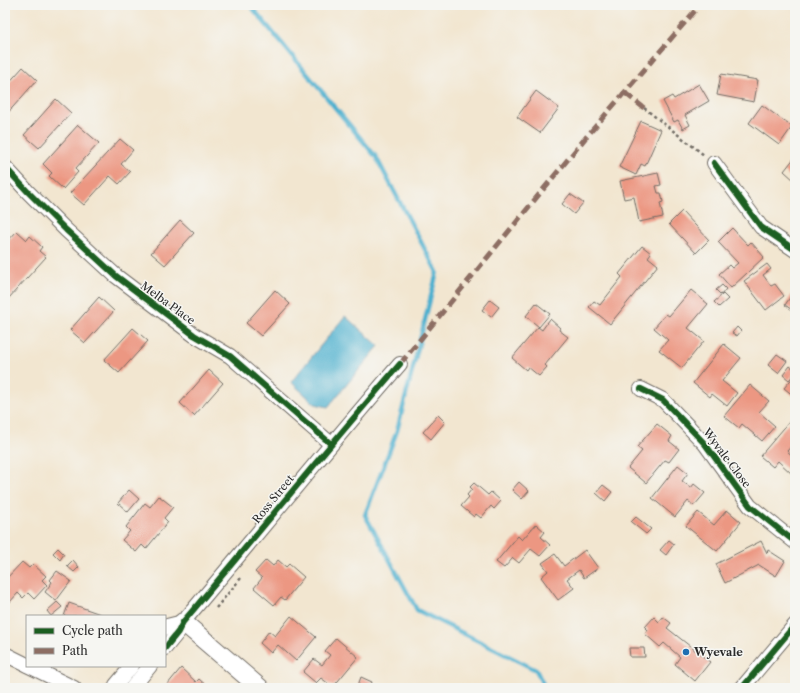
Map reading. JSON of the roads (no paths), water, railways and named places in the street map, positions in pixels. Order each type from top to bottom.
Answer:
[{"type":"street","points":[[714,163],[761,226],[795,250]]},
{"type":"street","name":"Melba Place","points":[[5,167],[66,230],[116,276],[175,321],[230,356],[331,444]]},
{"type":"street","name":"Ross Street","points":[[166,647],[178,632],[183,622],[258,534],[331,444],[400,364]]},
{"type":"street","name":"Wyvale Close","points":[[642,389],[663,400],[705,444],[750,506],[795,542]]},
{"type":"street","points":[[166,627],[183,622],[260,688]]},
{"type":"street","points":[[742,688],[795,625]]},
{"type":"street","points":[[5,654],[26,664]]},
{"type":"street","points":[[32,667],[74,688]]},
{"type":"street","points":[[115,688],[131,667]]},
{"type":"street","points":[[132,688],[149,667]]},
{"type":"water","points":[[345,316],[379,346],[328,407],[315,404],[291,382]]},
{"type":"waterway","points":[[250,5],[376,157],[437,272],[397,431],[365,515],[417,610],[536,670],[545,688]]},
{"type":"place","name":"Wyevale","points":[[686,652]]}]
